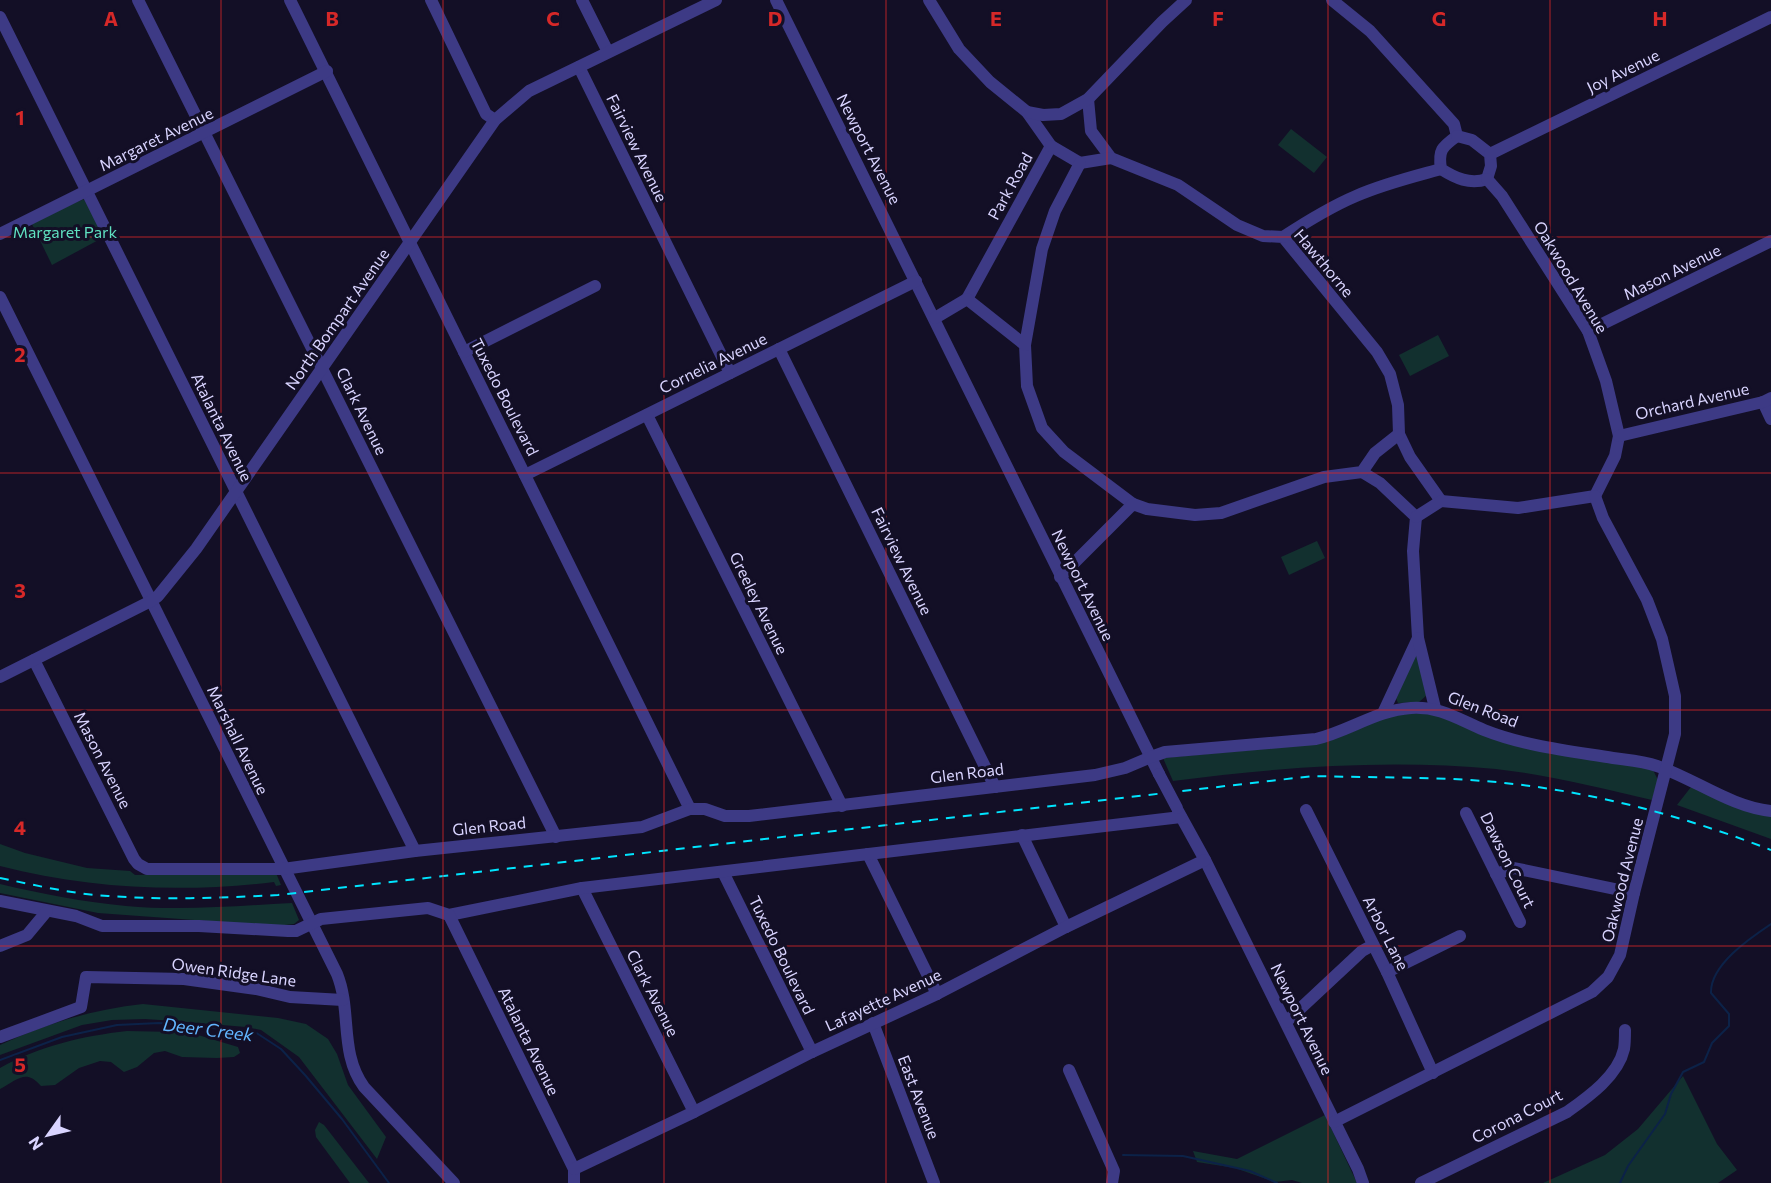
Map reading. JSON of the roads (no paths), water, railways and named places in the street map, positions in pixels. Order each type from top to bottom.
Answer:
[{"type":"street","name":"Clark Avenue","points":[[138,0],[556,837]]},
{"type":"street","name":"Tuxedo Boulevard","points":[[290,0],[690,809]]},
{"type":"street","points":[[430,0],[486,114],[495,120]]},
{"type":"street","points":[[582,0],[608,52]]},
{"type":"street","name":"North Bompart Avenue","points":[[0,677],[151,601],[196,549],[495,120],[529,91],[716,0]]},
{"type":"street","name":"Newport Avenue","points":[[776,0],[935,318],[1060,577],[1286,1022],[1363,1183]]},
{"type":"street","points":[[929,0],[959,48],[990,82],[1027,112],[1043,115],[1061,114],[1089,99],[1186,0]]},
{"type":"street","points":[[1332,0],[1370,31],[1454,124],[1457,135]]},
{"type":"street","name":"Atalanta Avenue","points":[[0,17],[415,851]]},
{"type":"street","name":"Joy Avenue","points":[[1490,154],[1771,17]]},
{"type":"street","name":"Fairview Avenue","points":[[579,67],[729,373]]},
{"type":"street","name":"Margaret Avenue","points":[[0,234],[327,71]]},
{"type":"street","points":[[1051,146],[1080,163],[1111,158],[1091,131],[1089,99]]},
{"type":"street","name":"Park Road","points":[[967,299],[1051,146],[1027,112]]},
{"type":"street","points":[[1282,237],[1356,195],[1398,180],[1441,169],[1456,179],[1481,182],[1487,179],[1491,166],[1490,154],[1472,140],[1457,135]]},
{"type":"street","points":[[1441,169],[1439,154],[1445,145],[1457,135]]},
{"type":"street","name":"Hawthorne","points":[[1111,158],[1178,185],[1237,225],[1263,236],[1282,237],[1377,352],[1390,374],[1398,405],[1399,434],[1410,457],[1441,501]]},
{"type":"street","points":[[1080,163],[1055,211],[1042,249],[1025,345],[1027,386],[1042,428],[1064,452],[1133,504],[1147,509],[1196,515],[1221,513],[1324,477],[1362,472],[1380,483],[1416,516]]},
{"type":"street","name":"Oakwood Avenue","points":[[1487,179],[1502,196],[1588,331],[1606,381],[1619,436]]},
{"type":"street","name":"Mason Avenue","points":[[1588,331],[1771,242]]},
{"type":"street","name":"Cornelia Avenue","points":[[525,475],[916,281]]},
{"type":"street","points":[[464,352],[595,286]]},
{"type":"street","name":"Marshall Avenue","points":[[0,297],[339,981],[348,1051],[360,1082],[454,1183]]},
{"type":"street","points":[[935,318],[967,299],[1025,345]]},
{"type":"street","name":"Fairview Avenue","points":[[779,349],[995,787]]},
{"type":"street","points":[[1767,400],[1771,419]]},
{"type":"street","name":"Orchard Avenue","points":[[1595,496],[1615,456],[1619,436],[1767,400]]},
{"type":"street","name":"Greeley Avenue","points":[[647,415],[842,806]]},
{"type":"street","points":[[1362,472],[1376,453],[1399,434]]},
{"type":"street","points":[[1416,516],[1441,501],[1518,508],[1595,496]]},
{"type":"street","name":"Oakwood Avenue","points":[[1334,1122],[1592,992],[1608,977],[1620,955],[1675,734],[1675,696],[1662,639],[1647,600],[1603,518],[1595,496]]},
{"type":"street","points":[[1060,577],[1133,504]]},
{"type":"street","points":[[1416,516],[1413,551],[1418,638],[1435,708]]},
{"type":"street","points":[[1384,711],[1418,638]]},
{"type":"street","name":"Mason Avenue","points":[[34,660],[134,859],[147,869]]},
{"type":"street","name":"Glen Road","points":[[147,869],[283,869],[415,851],[642,827],[690,809],[705,809],[725,816],[749,816],[1095,775],[1125,768],[1165,752],[1316,739],[1336,734],[1384,711],[1411,708],[1435,708],[1486,731],[1537,745],[1652,764],[1754,809],[1771,812]]},
{"type":"street","name":"Arbor Lane","points":[[1306,810],[1387,972],[1433,1072]]},
{"type":"street","points":[[0,901],[76,916],[102,926],[200,926],[296,931],[321,919],[428,908],[448,915],[582,888],[1022,835],[1179,813]]},
{"type":"street","name":"Dawson Court","points":[[1466,813],[1520,922]]},
{"type":"street","points":[[1022,835],[1066,927]]},
{"type":"street","points":[[868,854],[937,994]]},
{"type":"street","name":"Lafayette Avenue","points":[[574,1168],[937,994],[1066,927],[1204,860]]},
{"type":"street","points":[[1496,873],[1514,868],[1634,893]]},
{"type":"street","name":"Tuxedo Boulevard","points":[[723,872],[812,1052]]},
{"type":"street","name":"Clark Avenue","points":[[582,888],[694,1112]]},
{"type":"street","points":[[0,946],[27,935],[47,911]]},
{"type":"street","name":"Atalanta Avenue","points":[[448,915],[574,1168],[574,1183]]},
{"type":"street","points":[[1387,972],[1460,936]]},
{"type":"street","points":[[1286,1022],[1362,951],[1373,945]]},
{"type":"street","name":"Owen Ridge Lane","points":[[0,1036],[81,1007],[86,977],[184,980],[256,989],[290,997],[343,1000]]},
{"type":"street","name":"East Avenue","points":[[873,1023],[934,1183]]},
{"type":"street","name":"Corona Court","points":[[1421,1183],[1567,1112],[1587,1097],[1609,1075],[1619,1061],[1624,1048],[1625,1030]]},
{"type":"street","points":[[1069,1070],[1114,1171],[1112,1183]]},
{"type":"waterway","points":[[1620,1183],[1628,1166],[1665,1114],[1671,1094],[1683,1072],[1704,1062],[1712,1043],[1729,1026],[1729,1014],[1711,993],[1717,972],[1733,953],[1771,924]]},
{"type":"waterway","name":"Deer Creek","points":[[0,1060],[62,1037],[117,1025],[159,1023],[255,1032],[281,1049],[305,1075],[342,1119],[389,1183]]},
{"type":"waterway","points":[[1123,1155],[1183,1156],[1250,1171],[1277,1183]]},
{"type":"railway","points":[[0,878],[67,891],[108,896],[193,898],[278,895],[1313,776],[1464,780],[1547,788],[1645,809],[1740,838],[1771,850]]},
{"type":"park label","name":"Margaret Park","points":[[65,232]]}]
